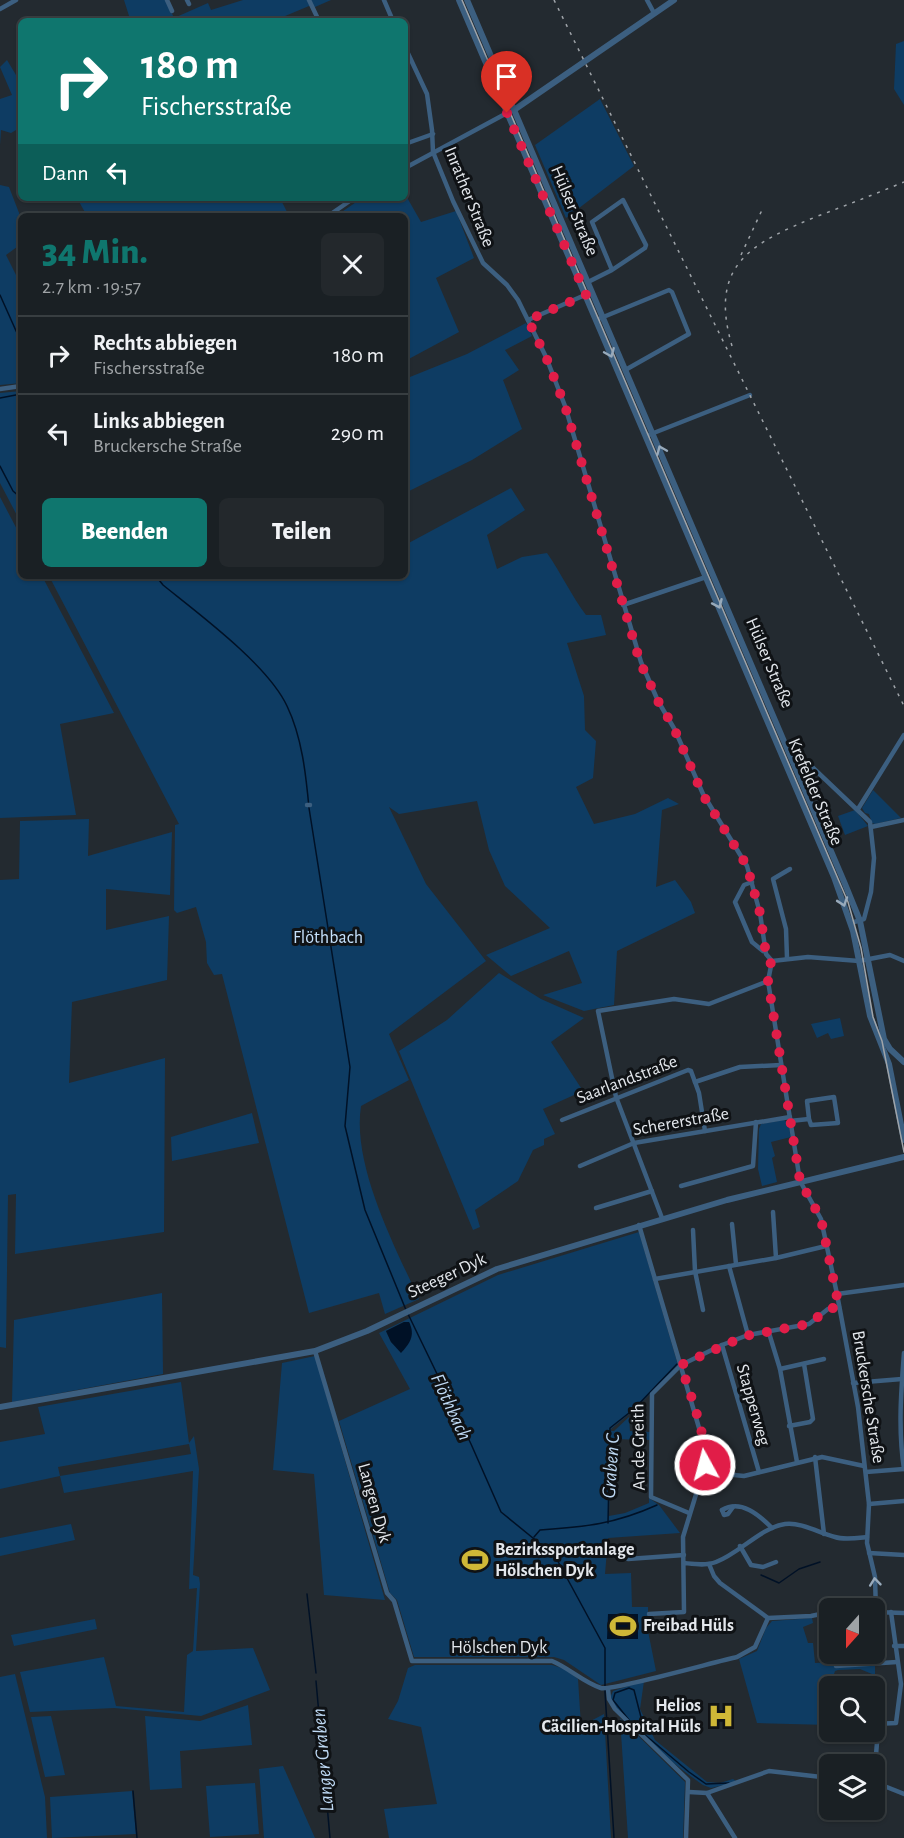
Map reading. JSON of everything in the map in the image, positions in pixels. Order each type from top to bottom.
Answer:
[{"type":"street","points":[[0,9],[15,0]]},
{"type":"street","points":[[167,0],[172,11]]},
{"type":"street","points":[[309,0],[316,18]]},
{"type":"street","points":[[384,0],[392,18]]},
{"type":"street","name":"Hülser Straße","points":[[459,0],[748,673]]},
{"type":"street","name":"Hülser Straße","points":[[467,0],[785,740]]},
{"type":"street","points":[[647,0],[654,13]]},
{"type":"street","points":[[408,166],[516,110],[674,0]]},
{"type":"street","name":"Inrather Straße","points":[[408,53],[427,94],[433,152],[480,259],[489,271],[507,285],[528,320],[546,357],[565,406],[640,662],[689,761],[703,795],[747,866],[752,882]]},
{"type":"street","name":"Inrather Straße","points":[[408,143],[432,134]]},
{"type":"street","points":[[588,282],[612,270],[645,248],[646,245],[623,200],[592,222],[612,270]]},
{"type":"street","points":[[332,213],[350,201]]},
{"type":"street","points":[[596,320],[669,290],[672,291],[689,334],[627,369]]},
{"type":"street","points":[[528,320],[586,295]]},
{"type":"street","points":[[0,388],[18,386]]},
{"type":"street","points":[[646,436],[750,395]]},
{"type":"street","points":[[623,605],[715,574]]},
{"type":"street","name":"Krefelder Straße","points":[[748,673],[834,876],[851,923],[870,1016],[889,1064],[904,1140]]},
{"type":"street","points":[[858,809],[904,735]]},
{"type":"street","name":"Krefelder Straße","points":[[785,740],[860,921],[884,1039],[901,1060]]},
{"type":"street","points":[[796,769],[807,762],[870,822],[874,858],[871,892],[865,917],[851,923]]},
{"type":"street","points":[[871,827],[904,820]]},
{"type":"street","points":[[787,958],[786,929],[773,879],[790,869]]},
{"type":"street","points":[[765,953],[765,934],[752,882],[744,885],[735,902],[752,942],[771,961],[819,957],[858,961],[890,955],[904,961]]},
{"type":"street","name":"Bruckersche Straße","points":[[771,961],[768,981],[800,1181],[821,1219],[861,1430],[869,1504],[867,1538],[875,1577],[875,1598]]},
{"type":"street","points":[[662,1218],[616,1097],[598,1011],[674,999],[708,1004],[768,981]]},
{"type":"street","points":[[889,1064],[892,1057],[901,1060]]},
{"type":"street","name":"Saarlandstraße","points":[[695,1082],[740,1067],[781,1065]]},
{"type":"street","name":"Saarlandstraße","points":[[562,1120],[688,1070],[691,1071],[695,1082],[705,1131]]},
{"type":"street","points":[[831,1096],[836,1098],[838,1123],[811,1125],[809,1119],[807,1101],[831,1096]]},
{"type":"street","points":[[790,1119],[809,1119]]},
{"type":"street","name":"Schererstraße","points":[[580,1166],[634,1143],[756,1122],[790,1119]]},
{"type":"street","points":[[681,1186],[753,1166],[756,1122]]},
{"type":"street","name":"Steeger Dyk","points":[[0,1407],[315,1351],[367,1331],[497,1269],[662,1218],[800,1181],[904,1157]]},
{"type":"street","points":[[596,1208],[652,1191]]},
{"type":"street","points":[[773,1212],[776,1258]]},
{"type":"street","points":[[732,1224],[736,1264]]},
{"type":"street","points":[[639,1225],[706,1454],[703,1472],[688,1513],[683,1537],[684,1612],[649,1614]]},
{"type":"street","points":[[693,1230],[695,1271],[703,1310]]},
{"type":"street","points":[[655,1279],[776,1258],[826,1246]]},
{"type":"street","points":[[729,1266],[748,1335]]},
{"type":"street","points":[[837,1294],[904,1285]]},
{"type":"street","points":[[681,1365],[748,1335],[809,1324],[828,1309],[839,1307]]},
{"type":"street","points":[[769,1333],[780,1369],[797,1462]]},
{"type":"street","name":"Stapperweg","points":[[722,1345],[759,1472]]},
{"type":"street","name":"Langen Dyk","points":[[315,1351],[387,1593],[394,1601],[412,1661]]},
{"type":"street","points":[[866,1472],[904,1469],[902,1379],[904,1353]]},
{"type":"street","points":[[780,1369],[824,1359]]},
{"type":"street","points":[[789,1426],[812,1421],[804,1364]]},
{"type":"street","name":"An de Greith","points":[[681,1365],[652,1394],[651,1497],[688,1513]]},
{"type":"street","points":[[853,1383],[902,1379]]},
{"type":"street","points":[[815,1457],[824,1534]]},
{"type":"street","name":"Stapperweg","points":[[703,1472],[744,1476],[815,1457],[864,1466]]},
{"type":"street","points":[[869,1504],[904,1501]]},
{"type":"street","points":[[733,1506],[753,1511],[772,1528]]},
{"type":"street","points":[[684,1563],[717,1562],[772,1528],[791,1524],[839,1538],[867,1538]]},
{"type":"street","points":[[740,1546],[751,1565],[759,1567],[776,1562]]},
{"type":"street","points":[[869,1553],[904,1555]]},
{"type":"street","points":[[628,1559],[684,1555]]},
{"type":"street","points":[[709,1564],[720,1583],[768,1618],[819,1614]]},
{"type":"street","points":[[885,1612],[904,1613]]},
{"type":"street","points":[[885,1724],[896,1723],[901,1684],[891,1612]]},
{"type":"street","points":[[686,1838],[688,1780],[615,1709],[605,1688],[737,1656],[755,1647],[768,1618]]},
{"type":"street","points":[[894,1646],[904,1646]]},
{"type":"street","name":"Hölschen Dyk","points":[[412,1661],[552,1661],[605,1688]]},
{"type":"street","points":[[885,1663],[897,1662]]},
{"type":"street","points":[[836,1664],[836,1666],[866,1664]]},
{"type":"street","points":[[689,1792],[707,1793],[769,1771],[819,1777]]},
{"type":"street","points":[[885,1786],[904,1794]]},
{"type":"street","points":[[707,1793],[735,1838]]},
{"type":"green space","points":[[124,0],[166,0],[174,18],[130,18]]},
{"type":"green space","points":[[243,0],[331,0],[315,7],[309,6],[280,18],[174,18],[208,3],[211,10]]},
{"type":"green space","points":[[904,41],[904,105],[894,89],[896,44]]},
{"type":"green space","points":[[7,60],[16,75],[18,74],[18,129],[11,133],[1,130],[0,145],[0,99],[12,95],[0,67]]},
{"type":"green space","points":[[600,99],[634,166],[566,218],[535,145]]},
{"type":"green space","points":[[0,185],[9,187],[19,213],[18,246],[6,255],[18,279],[18,383],[0,385]]},
{"type":"green space","points":[[408,199],[421,222],[456,211],[474,258],[436,278],[459,332],[408,359],[408,213],[340,213],[358,201]]},
{"type":"green space","points":[[79,201],[282,201],[288,213],[85,213]]},
{"type":"green space","points":[[526,323],[532,336],[505,350],[519,370],[503,380],[522,429],[472,460],[408,492],[408,378],[467,354]]},
{"type":"green space","points":[[18,391],[18,517],[0,483],[0,393]]},
{"type":"green space","name":"Flöthbach","points":[[511,488],[525,510],[487,535],[497,569],[522,557],[547,553],[586,615],[601,615],[606,635],[567,643],[584,696],[585,730],[596,741],[593,778],[576,787],[594,824],[635,814],[668,798],[679,804],[662,810],[656,887],[675,880],[691,902],[695,913],[617,951],[614,1005],[584,1011],[543,995],[582,983],[569,951],[511,976],[486,955],[550,928],[505,886],[489,850],[477,801],[399,814],[389,807],[426,884],[486,961],[389,1034],[409,1080],[361,1106],[360,1129],[369,1179],[387,1230],[419,1299],[385,1314],[379,1293],[309,1313],[222,974],[214,975],[207,963],[206,942],[196,907],[177,913],[174,910],[175,825],[179,824],[51,579],[408,579],[408,543]]},
{"type":"green space","points":[[0,497],[18,531],[18,579],[44,579],[114,713],[60,724],[76,815],[0,818]]},
{"type":"green space","points":[[873,790],[901,818],[872,823],[869,814],[865,813],[862,808]]},
{"type":"green space","points":[[855,810],[868,826],[845,835],[838,816]]},
{"type":"green space","points":[[89,819],[88,856],[172,832],[170,895],[106,889],[106,930],[169,916],[167,980],[72,1002],[69,1083],[165,1058],[164,1232],[15,1254],[16,1194],[8,1195],[6,1348],[0,1347],[0,880],[19,879],[20,821]]},
{"type":"green space","points":[[499,973],[541,999],[584,1018],[551,1042],[583,1091],[543,1109],[555,1134],[544,1139],[544,1145],[533,1150],[518,1181],[475,1210],[480,1227],[473,1230],[399,1051],[447,1020]]},
{"type":"green space","points":[[840,1018],[844,1036],[831,1039],[828,1033],[817,1038],[811,1024]]},
{"type":"green space","points":[[252,1113],[259,1143],[172,1161],[171,1137]]},
{"type":"green space","points":[[784,1120],[788,1123],[791,1137],[771,1142],[775,1156],[772,1158],[777,1182],[762,1186],[758,1169],[759,1129],[761,1124]]},
{"type":"green space","points":[[639,1232],[678,1365],[635,1409],[611,1429],[614,1431],[629,1417],[630,1431],[650,1432],[650,1440],[611,1439],[609,1516],[625,1513],[649,1503],[649,1498],[659,1505],[680,1533],[608,1538],[605,1574],[631,1573],[632,1607],[648,1607],[648,1631],[656,1671],[601,1685],[564,1660],[554,1657],[414,1657],[397,1600],[390,1593],[339,1421],[410,1389],[379,1333],[498,1275]],"holes":[[[404,1322],[410,1323],[403,1351],[391,1342],[386,1331]]]},
{"type":"green space","points":[[162,1293],[163,1374],[12,1402],[14,1320]]},
{"type":"green space","points":[[315,1356],[385,1600],[324,1595],[314,1474],[273,1470],[282,1363]]},
{"type":"green space","points":[[181,1382],[189,1443],[194,1436],[199,1469],[193,1575],[199,1577],[200,1584],[196,1651],[253,1648],[270,1690],[201,1716],[114,1708],[30,1712],[20,1672],[104,1657],[116,1706],[184,1712],[187,1655],[193,1651],[197,1588],[189,1589],[193,1471],[64,1493],[60,1476],[0,1489],[0,1442],[45,1434],[38,1407]],"holes":[[[189,1444],[191,1454],[60,1476],[58,1467]]]},
{"type":"green space","points":[[71,1524],[75,1540],[0,1556],[0,1538]]},
{"type":"green space","points":[[812,1618],[813,1623],[803,1627],[808,1643],[813,1643],[815,1663],[834,1664],[835,1668],[875,1665],[875,1676],[860,1669],[838,1670],[833,1676],[819,1676],[819,1725],[757,1723],[739,1659],[757,1651],[766,1628],[772,1621]]},
{"type":"green space","points":[[95,1619],[97,1629],[14,1646],[11,1635]]},
{"type":"green space","points":[[415,1665],[552,1665],[565,1669],[578,1679],[581,1726],[604,1714],[611,1838],[389,1838],[384,1809],[437,1804],[421,1727],[388,1719],[398,1701],[408,1668]]},
{"type":"green space","points":[[15,1674],[45,1797],[47,1838],[0,1838],[0,1677]]},
{"type":"green space","points":[[644,1681],[640,1709],[655,1740],[707,1782],[720,1783],[733,1779],[737,1782],[711,1788],[703,1785],[665,1757],[627,1721],[610,1698],[613,1691]]},
{"type":"green space","points":[[248,1705],[252,1745],[180,1751],[182,1788],[150,1790],[145,1716],[200,1721]]},
{"type":"green space","points":[[51,1716],[65,1775],[45,1777],[31,1717]]},
{"type":"green space","points":[[620,1718],[685,1782],[683,1838],[628,1838]]},
{"type":"green space","points":[[283,1766],[315,1838],[264,1838],[259,1769]]},
{"type":"green space","points":[[255,1783],[259,1834],[210,1837],[206,1786]]},
{"type":"green space","points":[[132,1791],[136,1834],[52,1838],[50,1797]]},
{"type":"shaded area","points":[[404,1322],[409,1322],[412,1336],[401,1353],[391,1342],[386,1331]]},
{"type":"shaded area","name":"Freibad Hüls","points":[[608,1614],[638,1614],[638,1639],[607,1639]]},
{"type":"waterway","name":"Flöthbach","points":[[0,295],[18,335]]},
{"type":"waterway","name":"Flöthbach","points":[[0,398],[18,395]]},
{"type":"waterway","name":"Flöthbach","points":[[0,466],[13,491],[18,495]]},
{"type":"waterway","name":"Flöthbach","points":[[158,579],[249,657],[278,690],[292,718],[302,756],[350,1067],[345,1126],[365,1210],[406,1310]]},
{"type":"waterway","name":"Flöthbach","points":[[408,1314],[501,1512],[555,1556],[605,1648],[605,1692],[614,1838]]},
{"type":"waterway","name":"Graben C","points":[[608,1523],[610,1428],[634,1409],[677,1364]]},
{"type":"waterway","points":[[534,1537],[540,1530],[600,1524],[657,1505]]},
{"type":"waterway","points":[[761,1575],[779,1583],[799,1569],[820,1562]]},
{"type":"waterway","name":"Langer Graben","points":[[307,1594],[316,1673]]},
{"type":"waterway","name":"Langer Graben","points":[[316,1681],[330,1838]]},
{"type":"waterway","points":[[629,1720],[613,1700],[615,1693],[629,1688],[634,1690],[642,1729]]},
{"type":"waterway","points":[[637,1728],[706,1784],[729,1783]]},
{"type":"waterway","points":[[133,1791],[137,1838]]},
{"type":"tram line","points":[[462,0],[848,902],[861,948],[873,1017],[882,1041],[904,1152]]},
{"type":"railway","points":[[554,0],[904,706]]},
{"type":"railway","points":[[732,346],[726,318],[726,295],[731,276],[741,260],[755,247],[773,236],[904,182]]},
{"type":"railway","points":[[741,255],[762,210]]},
{"type":"place","name":"Bezirkssportanlage Hölschen Dyk","points":[[475,1560]]},
{"type":"place","name":"Freibad Hüls","points":[[623,1626]]},
{"type":"place","name":"Helios Cäcilien-Hospital Hüls","points":[[721,1716]]},
{"type":"route","points":[[507,113],[586,295],[528,320],[546,357],[565,406],[640,662],[658,701],[673,726],[703,795],[747,866],[765,934],[766,954],[771,961],[768,981],[800,1181],[821,1219],[839,1307],[828,1309],[809,1324],[748,1335],[681,1365],[706,1454],[705,1465]]}]
